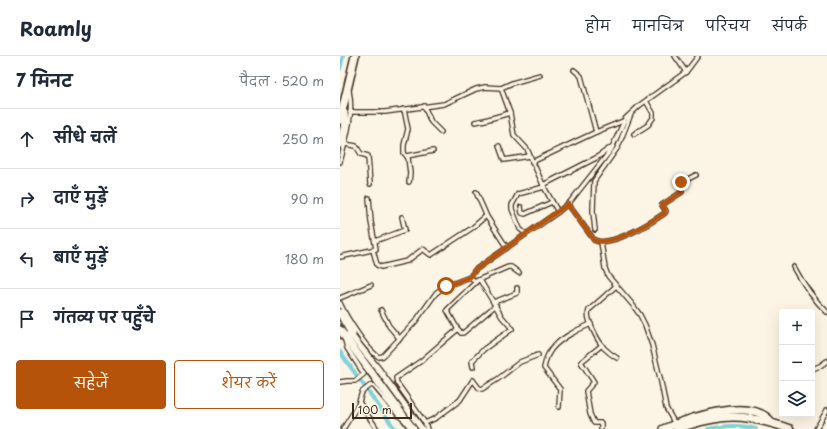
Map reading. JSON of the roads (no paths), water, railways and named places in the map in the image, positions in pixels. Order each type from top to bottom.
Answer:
[{"type":"highway","points":[[340,120],[355,56]]},
{"type":"highway","points":[[342,144],[345,124],[344,103]]},
{"type":"highway","points":[[340,313],[352,334],[348,336]]},
{"type":"highway","points":[[340,330],[348,336],[406,422],[413,429]]},
{"type":"highway","points":[[663,429],[676,427],[704,415],[734,410],[758,412],[765,415],[772,423],[790,429]]},
{"type":"main road","points":[[348,336],[379,370],[422,429]]},
{"type":"street","points":[[675,56],[686,72]]},
{"type":"street","points":[[532,162],[623,121],[646,101],[686,72],[698,56]]},
{"type":"street","points":[[574,70],[580,76],[596,132]]},
{"type":"street","points":[[350,112],[378,112],[447,103],[470,91],[482,88],[501,88],[512,83],[540,75]]},
{"type":"street","points":[[340,162],[342,144],[350,112],[348,87]]},
{"type":"street","points":[[501,88],[510,113],[514,135],[525,145],[543,186],[558,212]]},
{"type":"street","points":[[634,134],[648,125],[653,118],[653,113],[646,101]]},
{"type":"street","points":[[424,106],[431,122],[441,132]]},
{"type":"street","points":[[404,109],[408,129],[404,145],[404,153],[407,156],[410,173],[409,182]]},
{"type":"street","points":[[475,122],[488,120],[510,113]]},
{"type":"street","points":[[595,230],[593,211],[594,181],[618,147],[631,114]]},
{"type":"street","points":[[340,303],[352,324],[378,357],[383,356],[415,322],[439,290],[470,277],[475,270],[568,204],[587,182],[614,146],[623,121]]},
{"type":"street","points":[[342,144],[356,146],[360,154],[368,156],[370,184]]},
{"type":"street","points":[[499,146],[504,160],[530,156]]},
{"type":"street","points":[[526,234],[520,229],[512,211],[512,205],[518,194],[543,186],[596,158],[614,146]]},
{"type":"street","points":[[407,156],[433,151]]},
{"type":"street","points":[[568,204],[594,240],[602,242],[627,234],[665,213],[662,205],[682,192],[680,183],[696,175]]},
{"type":"street","points":[[476,192],[486,216],[507,248]]},
{"type":"street","points":[[369,198],[370,222],[376,248],[373,250],[377,265],[381,268],[404,262],[423,249],[431,255],[472,228],[486,216]]},
{"type":"street","points":[[521,207],[522,213],[525,214],[552,202]]},
{"type":"street","points":[[375,241],[405,230],[402,217]]},
{"type":"street","points":[[602,242],[607,272],[616,286],[632,304],[645,325],[652,345],[666,408],[676,427]]},
{"type":"street","points":[[340,257],[373,250]]},
{"type":"street","points":[[517,288],[517,292],[495,303],[463,333],[461,333],[458,329],[447,310],[478,281],[508,267],[511,267],[519,273]]},
{"type":"street","points":[[794,267],[807,290],[817,303],[827,312]]},
{"type":"street","points":[[470,277],[478,281],[512,329],[484,349],[472,361],[473,367]]},
{"type":"street","points":[[340,298],[371,285]]},
{"type":"street","points":[[616,286],[588,312],[591,324],[602,345],[616,358]]},
{"type":"street","points":[[381,310],[390,326],[400,339]]},
{"type":"street","points":[[559,408],[560,390],[544,368],[548,355],[554,347],[573,332],[591,324]]},
{"type":"street","points":[[428,429],[397,383],[396,378],[425,357],[458,329]]},
{"type":"street","points":[[340,377],[341,382],[356,381],[364,376],[364,373],[347,348],[348,336]]},
{"type":"street","points":[[602,345],[581,362],[594,382],[586,391],[591,416],[594,422],[600,423],[602,429]]},
{"type":"street","points":[[425,423],[436,418],[460,400],[473,380],[479,388],[482,389],[520,362],[538,355]]},
{"type":"street","points":[[815,368],[827,361]]},
{"type":"street","points":[[343,429],[359,402],[363,391],[371,385],[374,386],[398,416],[406,422]]},
{"type":"street","points":[[359,402],[377,429]]},
{"type":"street","points":[[816,429],[827,410]]},
{"type":"waterway","points":[[340,69],[343,56]]},
{"type":"waterway","points":[[340,352],[395,429]]},
{"type":"waterway","points":[[708,429],[732,426],[744,426],[756,429]]}]
